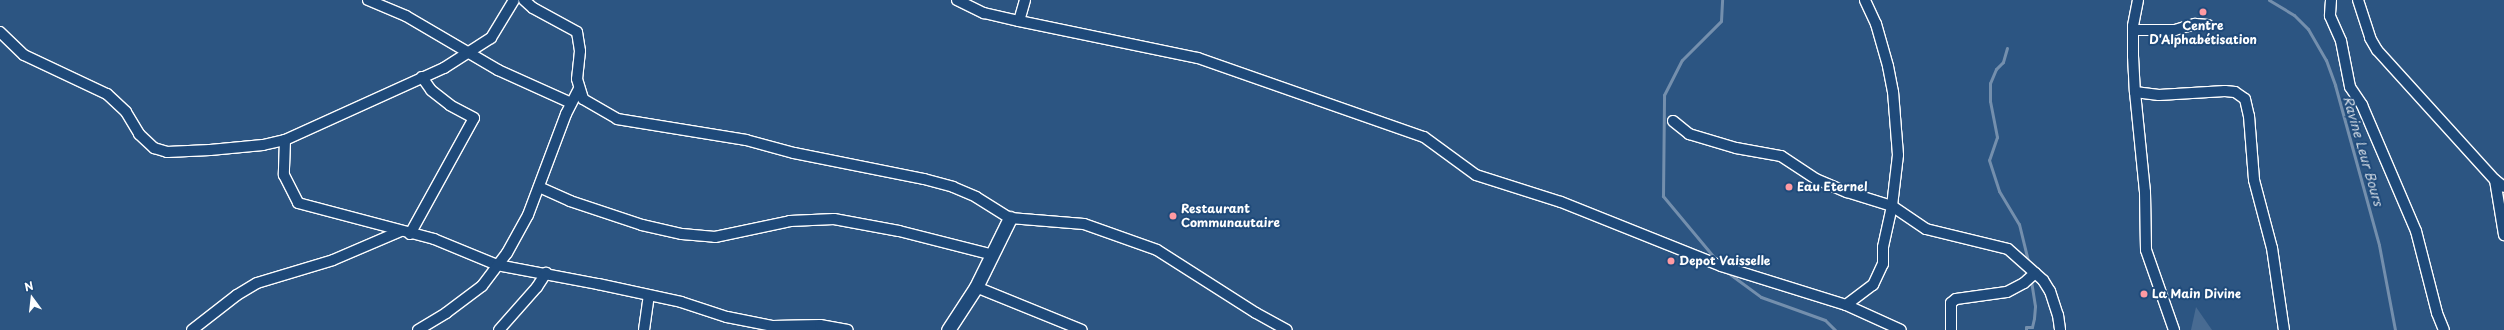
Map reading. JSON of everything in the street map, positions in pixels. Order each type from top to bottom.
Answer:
[{"type":"street","points":[[368,0],[406,16],[469,54],[571,103]]},
{"type":"street","points":[[0,32],[24,55],[107,94],[126,112],[139,134],[154,148],[167,152],[210,150],[263,145],[284,140],[422,78],[469,54],[491,38],[514,0]]},
{"type":"street","points":[[418,330],[446,313],[482,286],[507,253],[528,215],[578,88],[580,51],[577,32],[534,8],[524,0]]},
{"type":"street","points":[[957,0],[984,12],[1019,21],[1205,60],[1424,137],[1476,175],[1561,202],[1721,266],[1846,305],[1902,330]]},
{"type":"street","points":[[1019,21],[1025,0]]},
{"type":"street","points":[[1846,305],[1877,280],[1883,264],[1883,247],[1892,206],[1898,155],[1893,92],[1876,24],[1865,0]]},
{"type":"street","points":[[2138,0],[2133,30],[2135,92],[2145,192],[2146,250],[2174,330]]},
{"type":"street","points":[[2331,0],[2330,16],[2341,40],[2350,87],[2362,105],[2416,231],[2437,313],[2444,330]]},
{"type":"street","points":[[2358,0],[2370,38],[2377,50],[2495,180],[2504,187]]},
{"type":"street","points":[[2133,30],[2175,30],[2195,24],[2208,25]]},
{"type":"street","points":[[192,330],[237,295],[257,283],[333,260],[405,232],[474,118],[450,105],[431,90],[422,78]]},
{"type":"street","points":[[578,88],[583,99],[617,119],[717,137],[746,140],[794,153],[924,178],[953,187],[976,197],[1010,218],[1084,224],[1157,250],[1256,313],[1286,330]]},
{"type":"street","points":[[2135,92],[2159,95],[2225,91],[2236,92],[2245,99],[2249,116],[2254,180],[2272,248],[2284,330]]},
{"type":"street","points":[[1673,121],[1689,134],[1736,148],[1781,156],[1816,179],[1847,192],[1892,206],[1926,229],[2008,249],[2030,277],[2050,291],[2058,315],[2060,330]]},
{"type":"street","points":[[284,140],[284,175],[298,203],[434,239],[497,265],[546,273],[681,302],[727,317],[773,326],[820,325],[848,330]]},
{"type":"street","points":[[2495,180],[2504,235]]},
{"type":"street","points":[[539,187],[570,201],[635,222],[682,234],[715,236],[790,221],[834,219],[900,231],[993,255]]},
{"type":"street","points":[[948,330],[976,287],[1010,218]]},
{"type":"street","points":[[499,330],[537,287],[546,273]]},
{"type":"street","points":[[1951,330],[1951,303],[1956,299],[2001,294],[2030,277]]},
{"type":"street","points":[[976,287],[1082,330]]},
{"type":"street","points":[[644,330],[649,296]]},
{"type":"shaded area","points":[[2196,307],[2212,330],[2191,330]]},
{"type":"waterway","points":[[1718,262],[1663,196],[1664,95],[1682,60],[1721,21],[1722,0]]},
{"type":"waterway","name":"Ravine Leur Bours","points":[[2269,0],[2294,15],[2308,29],[2326,60],[2335,85],[2379,245],[2395,330]]},
{"type":"waterway","points":[[2007,48],[2003,62],[1996,69],[1990,83],[1990,101],[1997,137],[1989,160],[1999,191],[2019,224],[2029,265]]},
{"type":"waterway","points":[[1727,272],[1761,297],[1825,320],[1835,330]]},
{"type":"waterway","points":[[2026,330],[2026,327],[2032,327],[2034,318],[2035,306],[2031,280]]},
{"type":"place","name":"Centre D'Alphabétisation","points":[[2203,12]]},
{"type":"place","name":"Eau Eternel","points":[[1789,187]]},
{"type":"place","name":"Restaurant Communautaire","points":[[1173,216]]},
{"type":"place","name":"Depot Vaisselle","points":[[1671,261]]},
{"type":"place","name":"La Main Divine","points":[[2144,294]]}]
